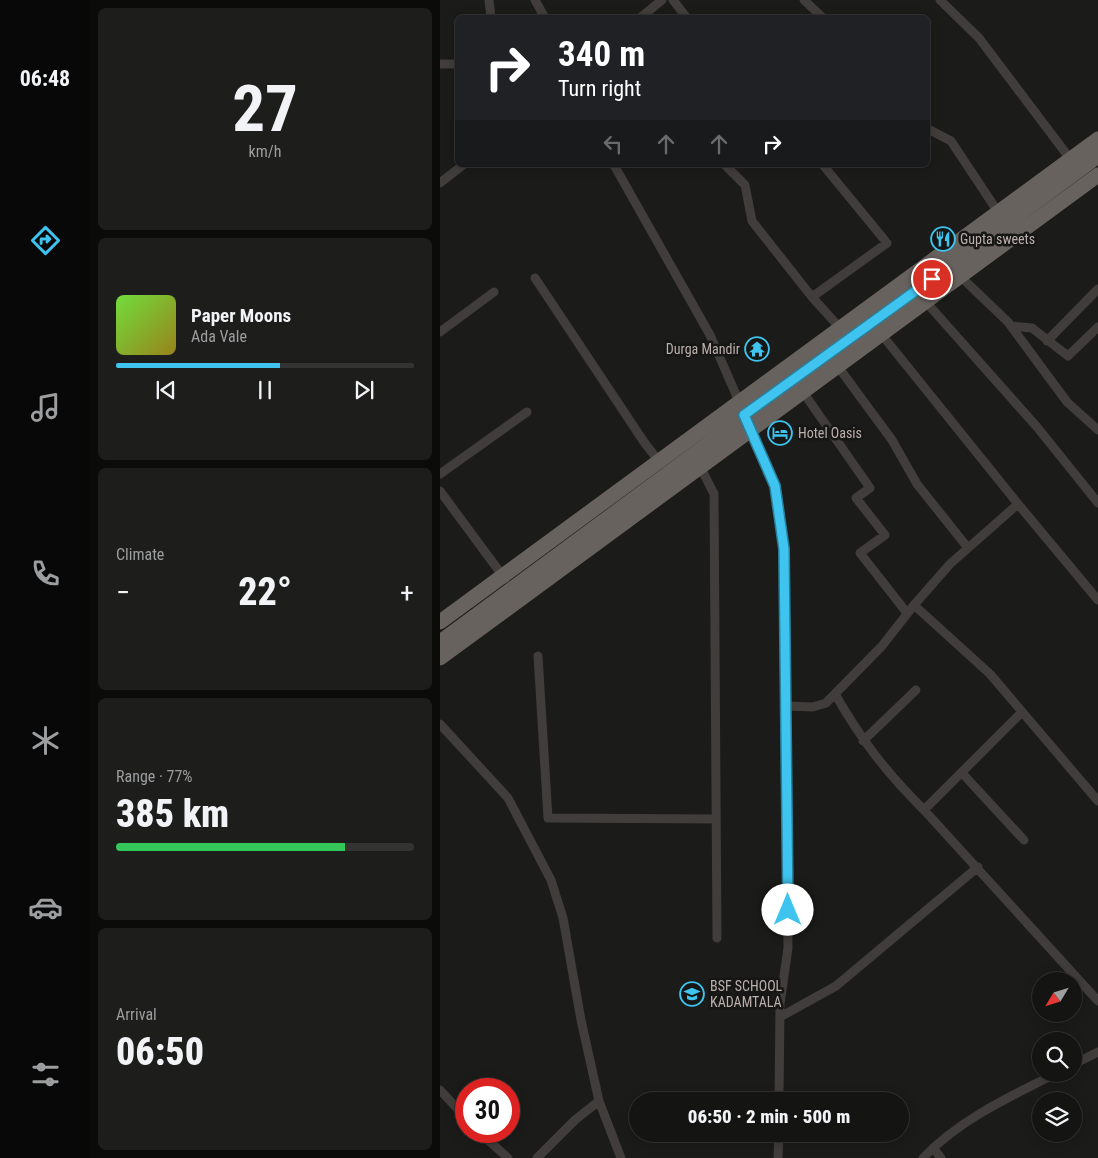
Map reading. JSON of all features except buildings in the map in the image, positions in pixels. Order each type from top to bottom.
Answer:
[{"type":"highway","points":[[440,658],[664,466],[696,460],[742,409],[840,328],[1098,139]]},
{"type":"highway","points":[[440,622],[503,576],[664,466],[1098,156]]},
{"type":"highway","points":[[440,642],[517,593],[696,460],[750,430],[838,368],[1098,175]]},
{"type":"street","points":[[489,0],[491,15]]},
{"type":"street","points":[[535,0],[543,15]]},
{"type":"street","points":[[644,15],[662,0]]},
{"type":"street","points":[[673,0],[685,15]]},
{"type":"street","points":[[804,0],[820,15]]},
{"type":"street","points":[[940,0],[980,38],[1071,160]]},
{"type":"street","points":[[440,64],[455,64]]},
{"type":"street","points":[[930,131],[951,142],[998,212]]},
{"type":"street","points":[[440,183],[460,167]]},
{"type":"street","points":[[615,167],[710,335],[775,486],[784,549],[788,948],[780,1017],[779,1092]]},
{"type":"street","points":[[728,167],[745,185],[752,221],[812,297],[840,328]]},
{"type":"street","points":[[812,297],[887,243],[825,167]]},
{"type":"street","points":[[961,277],[1011,326],[1068,402],[1098,430]]},
{"type":"street","points":[[535,278],[664,466]]},
{"type":"street","points":[[1047,341],[1098,289]]},
{"type":"street","points":[[440,332],[494,292]]},
{"type":"street","points":[[926,302],[1037,427],[1098,503]]},
{"type":"street","points":[[1011,326],[1032,328],[1068,356],[1098,327]]},
{"type":"street","points":[[882,335],[1098,600]]},
{"type":"street","points":[[838,368],[892,440],[917,484],[968,548]]},
{"type":"street","points":[[803,392],[870,488],[856,498],[884,535],[860,553],[907,613]]},
{"type":"street","points":[[440,474],[527,412]]},
{"type":"street","points":[[696,460],[714,494],[716,938]]},
{"type":"street","points":[[440,491],[517,593]]},
{"type":"street","points":[[786,706],[813,707],[826,703],[882,646],[907,613],[950,564],[1018,504]]},
{"type":"street","points":[[914,605],[990,674],[1098,801]]},
{"type":"street","points":[[538,656],[548,818],[716,818]]},
{"type":"street","points":[[863,741],[916,690]]},
{"type":"street","points":[[835,694],[863,741],[888,774],[978,867],[1098,1001]]},
{"type":"street","points":[[924,810],[1022,712]]},
{"type":"street","points":[[440,724],[508,798],[551,880],[563,918],[581,1020],[600,1101],[621,1158]]},
{"type":"street","points":[[962,772],[1024,840]]},
{"type":"street","points":[[780,1017],[836,986],[978,867]]},
{"type":"street","points":[[1082,1060],[1098,1052]]},
{"type":"street","points":[[923,1158],[951,1133],[1002,1101],[1039,1082]]},
{"type":"street","points":[[440,1090],[455,1106]]},
{"type":"street","points":[[537,1158],[576,1120],[600,1101]]},
{"type":"street","points":[[778,1142],[778,1158]]},
{"type":"street","points":[[491,1143],[508,1158]]},
{"type":"street","points":[[933,1148],[942,1158]]},
{"type":"place","name":"Gupta sweets","points":[[943,239]]},
{"type":"place","name":"Durga Mandir","points":[[757,349]]},
{"type":"place","name":"Hotel Oasis","points":[[780,433]]},
{"type":"place","name":"BSF SCHOOL KADAMTALA","points":[[692,994]]},
{"type":"route","points":[[788,910],[784,549],[775,486],[744,415],[932,279]]}]
